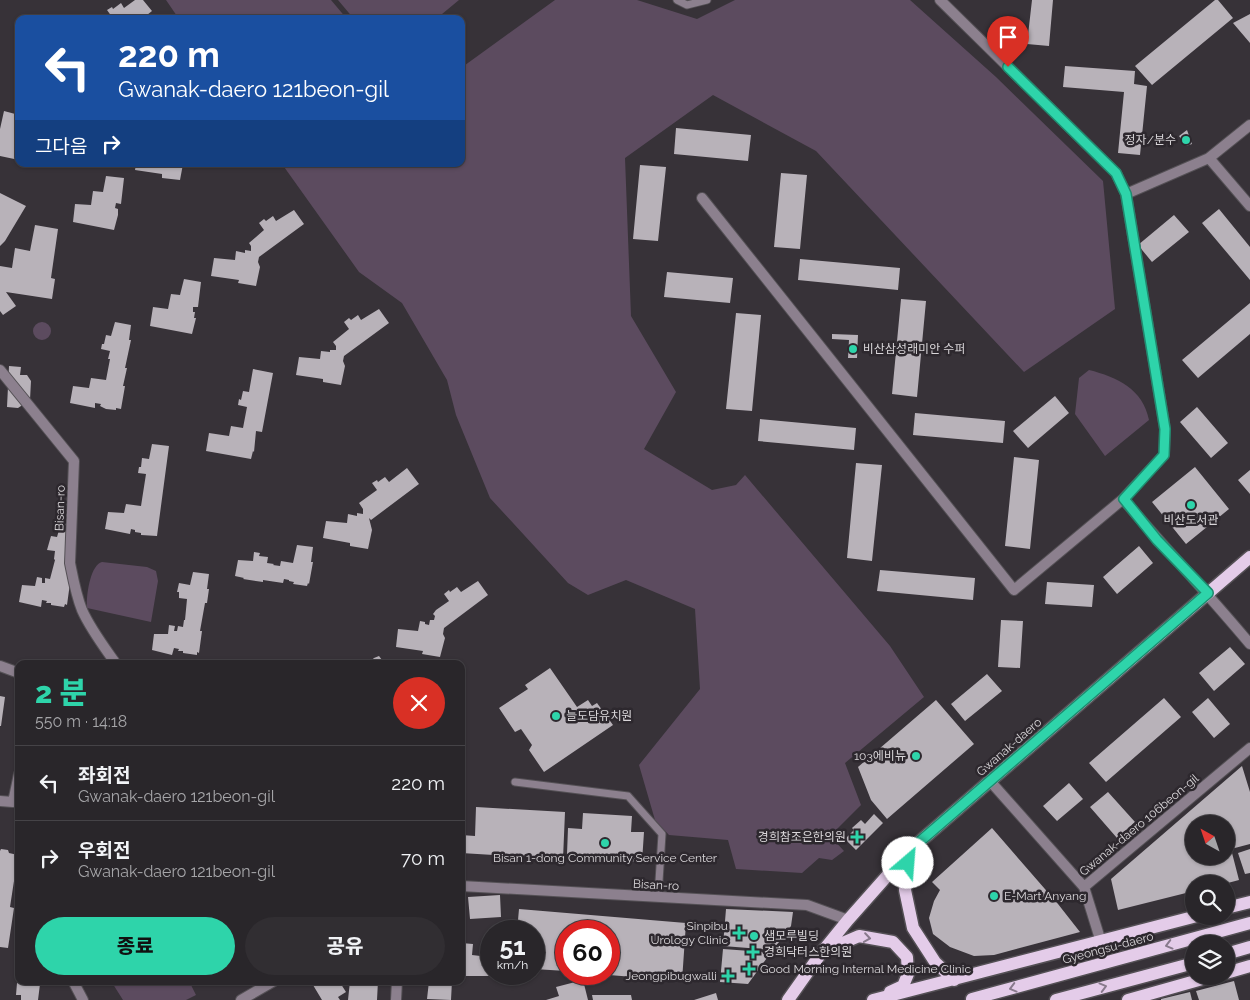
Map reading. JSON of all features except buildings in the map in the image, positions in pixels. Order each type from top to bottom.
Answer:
[{"type":"main road","name":"Gwanak-daero","points":[[788,1000],[822,952],[848,920],[910,850],[1250,557]]},
{"type":"main road","points":[[910,850],[905,890],[913,928],[935,962],[954,980]]},
{"type":"main road","points":[[1235,906],[1250,902]]},
{"type":"main road","points":[[874,1000],[1185,919]]},
{"type":"main road","name":"Gyeongsu-daero","points":[[972,999],[1250,923]]},
{"type":"main road","points":[[822,952],[859,936],[894,942],[907,957],[908,974],[903,986],[874,1000]]},
{"type":"main road","points":[[1235,952],[1250,948]]},
{"type":"main road","points":[[1056,1000],[1185,965]]},
{"type":"main road","points":[[1235,970],[1250,966]]},
{"type":"main road","points":[[910,1000],[954,980]]},
{"type":"main road","points":[[1128,1000],[1185,984]]},
{"type":"street","points":[[702,198],[1014,590],[1124,499],[1164,455],[1165,429],[1126,194],[1116,173],[941,0]]},
{"type":"street","points":[[1126,194],[1209,158],[1250,125]]},
{"type":"street","points":[[1209,158],[1250,206]]},
{"type":"street","name":"Bisan-ro","points":[[0,370],[74,461],[70,563],[73,579],[82,608],[99,640],[113,660]]},
{"type":"street","points":[[1124,499],[1157,540],[1208,593],[1250,644]]},
{"type":"street","points":[[0,666],[15,672]]},
{"type":"street","name":"Gwanak-daero 106beon-gil","points":[[990,781],[1084,887],[1250,748]]},
{"type":"street","points":[[0,801],[13,802],[15,793]]},
{"type":"street","name":"Bisan-ro","points":[[465,886],[807,905],[848,920]]},
{"type":"street","points":[[1084,887],[1101,942]]},
{"type":"street","points":[[75,985],[83,1000]]},
{"type":"street","points":[[241,1000],[267,985]]},
{"type":"street","points":[[396,1000],[397,985]]},
{"type":"lane","points":[[677,0],[687,4],[707,0]]},
{"type":"lane","points":[[515,782],[628,796],[662,834],[658,897]]},
{"type":"shaded area","points":[[166,0],[331,0],[344,15],[176,15]]},
{"type":"shaded area","points":[[338,0],[459,0],[441,15],[351,15]]},
{"type":"shaded area","points":[[555,0],[637,0],[697,19],[735,0],[910,0],[996,77],[1103,181],[1115,309],[1024,372],[816,151],[713,95],[625,158],[631,316],[676,392],[644,449],[712,490],[736,485],[745,475],[890,646],[924,697],[845,763],[861,805],[830,836],[844,851],[832,860],[819,858],[802,873],[736,869],[728,840],[669,835],[655,820],[639,765],[700,689],[695,609],[626,580],[588,595],[568,583],[490,498],[456,415],[447,380],[402,303],[359,272],[284,167],[465,167],[465,65]]},
{"type":"shaded area","points":[[42,322],[48,325],[51,331],[48,337],[42,340],[36,337],[33,331],[36,325]]},
{"type":"shaded area","points":[[1089,370],[1109,376],[1135,392],[1146,409],[1149,420],[1105,456],[1075,414],[1079,378]]},
{"type":"shaded area","points":[[102,562],[147,567],[156,571],[158,581],[151,622],[87,608],[88,589],[92,575],[94,569]]},
{"type":"shaded area","points":[[114,985],[191,985],[196,995],[186,1000],[123,1000]]},
{"type":"place","name":"정자/분수","points":[[1186,140]]},
{"type":"place","name":"비산삼성래미안 수퍼","points":[[853,349]]},
{"type":"place","name":"비산도서관","points":[[1191,505]]},
{"type":"place","name":"늘도담유치원","points":[[556,716]]},
{"type":"place","name":"103에비뉴","points":[[916,756]]},
{"type":"place","name":"경희참조은한의원","points":[[857,837]]},
{"type":"place","name":"Bisan 1-dong Community Service Center","points":[[605,843]]},
{"type":"place","name":"E-Mart Anyang","points":[[994,896]]},
{"type":"place","name":"Sinpibu Urology Clinic","points":[[739,933]]},
{"type":"place","name":"샘모루빌딩","points":[[754,936]]},
{"type":"place","name":"경희닥터스한의원","points":[[753,952]]},
{"type":"place","name":"Good Morning Internal Medicine Clinic","points":[[749,969]]},
{"type":"place","name":"Jeongpibugwalli","points":[[728,976]]},
{"type":"route","points":[[908,863],[910,850],[1208,593],[1157,540],[1124,499],[1164,455],[1165,429],[1126,194],[1116,173],[1008,67]]}]
